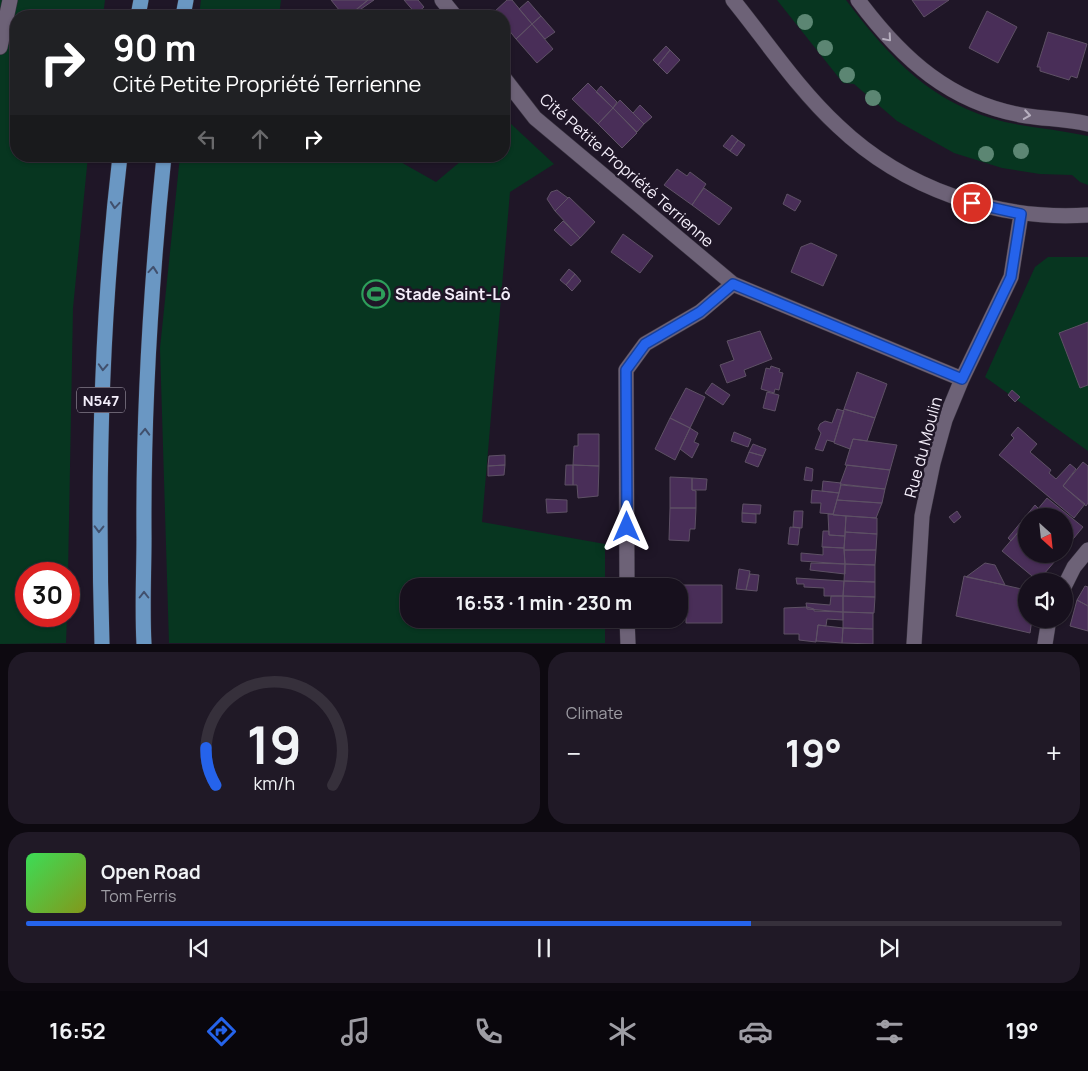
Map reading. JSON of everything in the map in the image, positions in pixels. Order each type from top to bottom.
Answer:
[{"type":"main road","name":"N547","points":[[102,644],[99,551],[101,410],[107,302],[119,162]]},
{"type":"main road","name":"N547","points":[[144,644],[146,396],[152,273],[163,162]]},
{"type":"street","points":[[0,46],[10,0]]},
{"type":"street","points":[[442,0],[450,10]]},
{"type":"street","points":[[733,0],[825,114],[864,148],[904,174],[933,188],[972,203],[1021,214],[1088,215]]},
{"type":"street","points":[[858,0],[889,41],[914,65],[945,86],[978,102],[1002,110],[1088,124]]},
{"type":"street","name":"Cité Petite Propriété Terrienne","points":[[510,86],[535,118],[733,284],[962,379]]},
{"type":"street","name":"Rue du Moulin","points":[[914,644],[922,516],[933,463],[945,420],[962,379],[1011,277],[1021,214]]},
{"type":"street","points":[[627,578],[626,370],[645,344],[700,312],[733,284]]},
{"type":"street","points":[[1071,573],[1088,550]]},
{"type":"street","points":[[627,628],[627,642]]},
{"type":"street","points":[[1045,644],[1048,628]]},
{"type":"green space","points":[[0,0],[105,0],[104,10],[10,10],[10,162],[87,162],[73,308],[68,562],[15,562],[15,627],[67,627],[66,643],[0,644]]},
{"type":"green space","points":[[201,0],[281,0],[280,10],[200,10]]},
{"type":"green space","points":[[777,0],[846,0],[896,59],[914,76],[955,104],[1005,122],[1088,136],[1088,185],[1080,182],[1072,175],[1040,174],[1002,168],[954,153],[897,121],[854,84],[843,83]]},
{"type":"green space","name":"Stade Saint-Lô","points":[[510,123],[554,164],[510,192],[482,522],[605,544],[605,578],[400,578],[400,628],[605,628],[605,643],[169,643],[160,348],[179,162],[401,162],[436,182],[460,162],[510,162]]},
{"type":"green space","points":[[1048,257],[1088,257],[1088,451],[985,377],[1035,267]]},
{"type":"building","points":[[331,0],[368,0],[356,10],[339,10]]},
{"type":"building","points":[[368,0],[374,0],[360,10],[356,10]]},
{"type":"building","points":[[404,0],[418,0],[424,7],[421,10],[413,10]]},
{"type":"building","points":[[507,0],[512,0],[532,24],[516,39],[510,32],[510,10],[496,10]]},
{"type":"building","points":[[912,0],[949,0],[924,17]]},
{"type":"building","points":[[528,1],[541,16],[532,24],[519,9]]},
{"type":"building","points":[[987,11],[1017,27],[998,63],[969,48]]},
{"type":"building","points":[[541,16],[555,32],[545,39],[532,24]]},
{"type":"building","points":[[532,24],[553,49],[537,63],[516,39]]},
{"type":"building","points":[[1048,32],[1087,44],[1077,78],[1071,76],[1069,80],[1040,71],[1040,67],[1037,67]]},
{"type":"building","points":[[666,46],[670,50],[658,65],[653,60]]},
{"type":"building","points":[[670,50],[680,60],[667,74],[658,65]]},
{"type":"building","points":[[588,83],[613,108],[598,124],[572,99]]},
{"type":"building","points":[[601,86],[617,102],[613,108],[596,92]]},
{"type":"building","points":[[620,100],[644,124],[637,132],[613,108]]},
{"type":"building","points":[[640,105],[652,117],[644,124],[633,113]]},
{"type":"building","points":[[613,108],[637,133],[622,148],[598,124]]},
{"type":"building","points":[[732,135],[738,140],[730,151],[723,146]]},
{"type":"building","points":[[738,140],[745,145],[737,156],[730,151]]},
{"type":"building","points":[[677,169],[687,176],[690,172],[706,184],[692,205],[664,185]]},
{"type":"building","points":[[704,188],[732,208],[719,225],[692,205]]},
{"type":"building","points":[[557,190],[568,198],[555,211],[547,199],[551,192]]},
{"type":"building","points":[[787,194],[801,201],[795,211],[783,204]]},
{"type":"building","points":[[569,197],[595,222],[580,238],[555,211]]},
{"type":"building","points":[[563,221],[580,238],[571,246],[554,230]]},
{"type":"building","points":[[623,234],[653,256],[640,273],[611,252]]},
{"type":"building","points":[[811,243],[837,255],[823,286],[791,272],[801,247]]},
{"type":"building","points":[[569,269],[575,274],[566,285],[560,280]]},
{"type":"building","points":[[575,274],[581,281],[572,291],[566,285]]},
{"type":"building","points":[[1088,322],[1088,385],[1080,388],[1059,333]]},
{"type":"building","points":[[760,331],[772,359],[744,370],[746,376],[727,383],[720,365],[734,360],[727,341]]},
{"type":"building","points":[[771,366],[780,369],[779,372],[783,373],[779,390],[775,389],[774,393],[761,389],[766,368],[770,369]]},
{"type":"building","points":[[857,372],[887,384],[875,418],[844,409]]},
{"type":"building","points":[[712,383],[730,395],[723,405],[705,393]]},
{"type":"building","points":[[686,388],[705,397],[690,428],[670,418]]},
{"type":"building","points":[[1012,390],[1020,397],[1015,402],[1008,395]]},
{"type":"building","points":[[767,392],[779,395],[775,411],[763,408]]},
{"type":"building","points":[[837,409],[844,411],[834,442],[827,440],[823,451],[815,449],[821,433],[818,429],[820,424],[825,421],[832,423]]},
{"type":"building","points":[[844,409],[875,418],[867,441],[853,439],[850,449],[834,443]]},
{"type":"building","points":[[670,418],[690,428],[675,460],[655,449]]},
{"type":"building","points":[[1018,427],[1037,444],[1030,452],[1051,470],[1049,473],[1056,479],[1070,464],[1076,469],[1063,486],[1085,504],[1074,518],[1073,508],[1062,508],[999,455],[1014,438],[1011,435]]},
{"type":"building","points":[[690,428],[698,433],[694,442],[699,444],[692,458],[680,449]]},
{"type":"building","points":[[734,432],[751,439],[748,447],[731,441]]},
{"type":"building","points":[[578,434],[599,434],[599,466],[573,465],[574,446],[578,446]]},
{"type":"building","points":[[853,439],[897,445],[890,470],[845,465]]},
{"type":"building","points":[[753,444],[766,449],[763,456],[749,452]]},
{"type":"building","points":[[749,452],[763,456],[758,467],[745,462]]},
{"type":"building","points":[[505,455],[505,465],[488,466],[489,456]]},
{"type":"building","points":[[1083,462],[1088,466],[1088,503],[1086,506],[1063,486]]},
{"type":"building","points":[[505,465],[504,475],[488,476],[488,466]]},
{"type":"building","points":[[566,465],[573,465],[573,485],[565,485]]},
{"type":"building","points":[[573,465],[599,466],[598,496],[578,498],[577,485],[573,485]]},
{"type":"building","points":[[847,465],[890,470],[885,489],[840,484]]},
{"type":"building","points":[[806,467],[813,469],[812,481],[804,480]]},
{"type":"building","points":[[670,477],[692,478],[692,490],[696,491],[696,508],[670,508]]},
{"type":"building","points":[[692,478],[707,479],[706,490],[692,490]]},
{"type":"building","points":[[823,481],[841,483],[839,493],[822,491]]},
{"type":"building","points":[[841,485],[885,489],[882,503],[837,500]]},
{"type":"building","points":[[812,490],[839,493],[833,514],[820,513],[821,503],[811,503]]},
{"type":"building","points":[[1047,498],[1059,508],[1039,508]]},
{"type":"building","points":[[546,499],[567,500],[567,512],[547,513]]},
{"type":"building","points":[[837,500],[882,503],[876,518],[833,515]]},
{"type":"building","points":[[743,504],[761,505],[760,514],[742,513]]},
{"type":"building","points":[[670,508],[696,508],[695,529],[690,529],[689,541],[669,540]]},
{"type":"building","points":[[794,511],[803,511],[802,528],[793,527]]},
{"type":"building","points":[[957,511],[961,517],[954,523],[949,517]]},
{"type":"building","points":[[742,513],[756,514],[756,523],[742,522]]},
{"type":"building","points":[[828,514],[846,516],[845,536],[829,535]]},
{"type":"building","points":[[846,516],[877,518],[877,534],[845,532]]},
{"type":"building","points":[[1073,519],[1083,527],[1073,539]]},
{"type":"building","points":[[1018,526],[1018,533],[1011,541],[1008,538]]},
{"type":"building","points":[[790,527],[800,528],[798,545],[788,544]]},
{"type":"building","points":[[823,531],[829,531],[829,535],[845,536],[844,548],[822,547]]},
{"type":"building","points":[[845,532],[877,534],[876,550],[844,550]]},
{"type":"building","points":[[1018,532],[1018,563],[1053,563],[1045,573],[1028,573],[1002,551]]},
{"type":"building","points":[[823,547],[844,548],[845,564],[801,561],[801,553],[823,555]]},
{"type":"building","points":[[844,550],[876,550],[875,565],[845,564]]},
{"type":"building","points":[[811,563],[845,564],[845,574],[810,570]]},
{"type":"building","points":[[985,563],[995,565],[1005,585],[966,577]]},
{"type":"building","points":[[845,564],[875,565],[875,582],[844,581]]},
{"type":"building","points":[[739,569],[750,571],[746,590],[736,589]]},
{"type":"building","points":[[750,574],[759,575],[757,591],[746,590]]},
{"type":"building","points":[[964,576],[1018,588],[1018,628],[1031,628],[1030,633],[956,616]]},
{"type":"building","points":[[796,578],[844,581],[843,596],[824,596],[824,588],[804,587],[804,584],[797,584]]},
{"type":"building","points":[[844,581],[875,582],[875,597],[843,596]]},
{"type":"building","points":[[688,585],[722,585],[722,623],[688,623]]},
{"type":"building","points":[[1085,586],[1088,587],[1088,606],[1077,600]]},
{"type":"building","points":[[831,596],[843,596],[843,612],[807,609],[806,603],[830,605]]},
{"type":"building","points":[[843,596],[875,597],[874,613],[843,612]]},
{"type":"building","points":[[1077,600],[1088,606],[1088,631],[1073,627],[1073,615]]},
{"type":"building","points":[[807,607],[814,609],[814,611],[843,612],[843,620],[827,619],[826,626],[818,625],[816,642],[799,640],[799,634],[784,634],[784,608]]},
{"type":"building","points":[[843,612],[873,613],[873,629],[843,628]]},
{"type":"building","points":[[818,625],[843,628],[842,643],[816,641]]},
{"type":"building","points":[[843,628],[873,629],[873,644],[842,643]]},
{"type":"place","name":"Stade Saint-Lô","points":[[376,294]]},
{"type":"route","points":[[627,527],[626,370],[645,344],[700,312],[733,284],[962,379],[1011,277],[1018,245],[1021,214],[972,203]]}]
